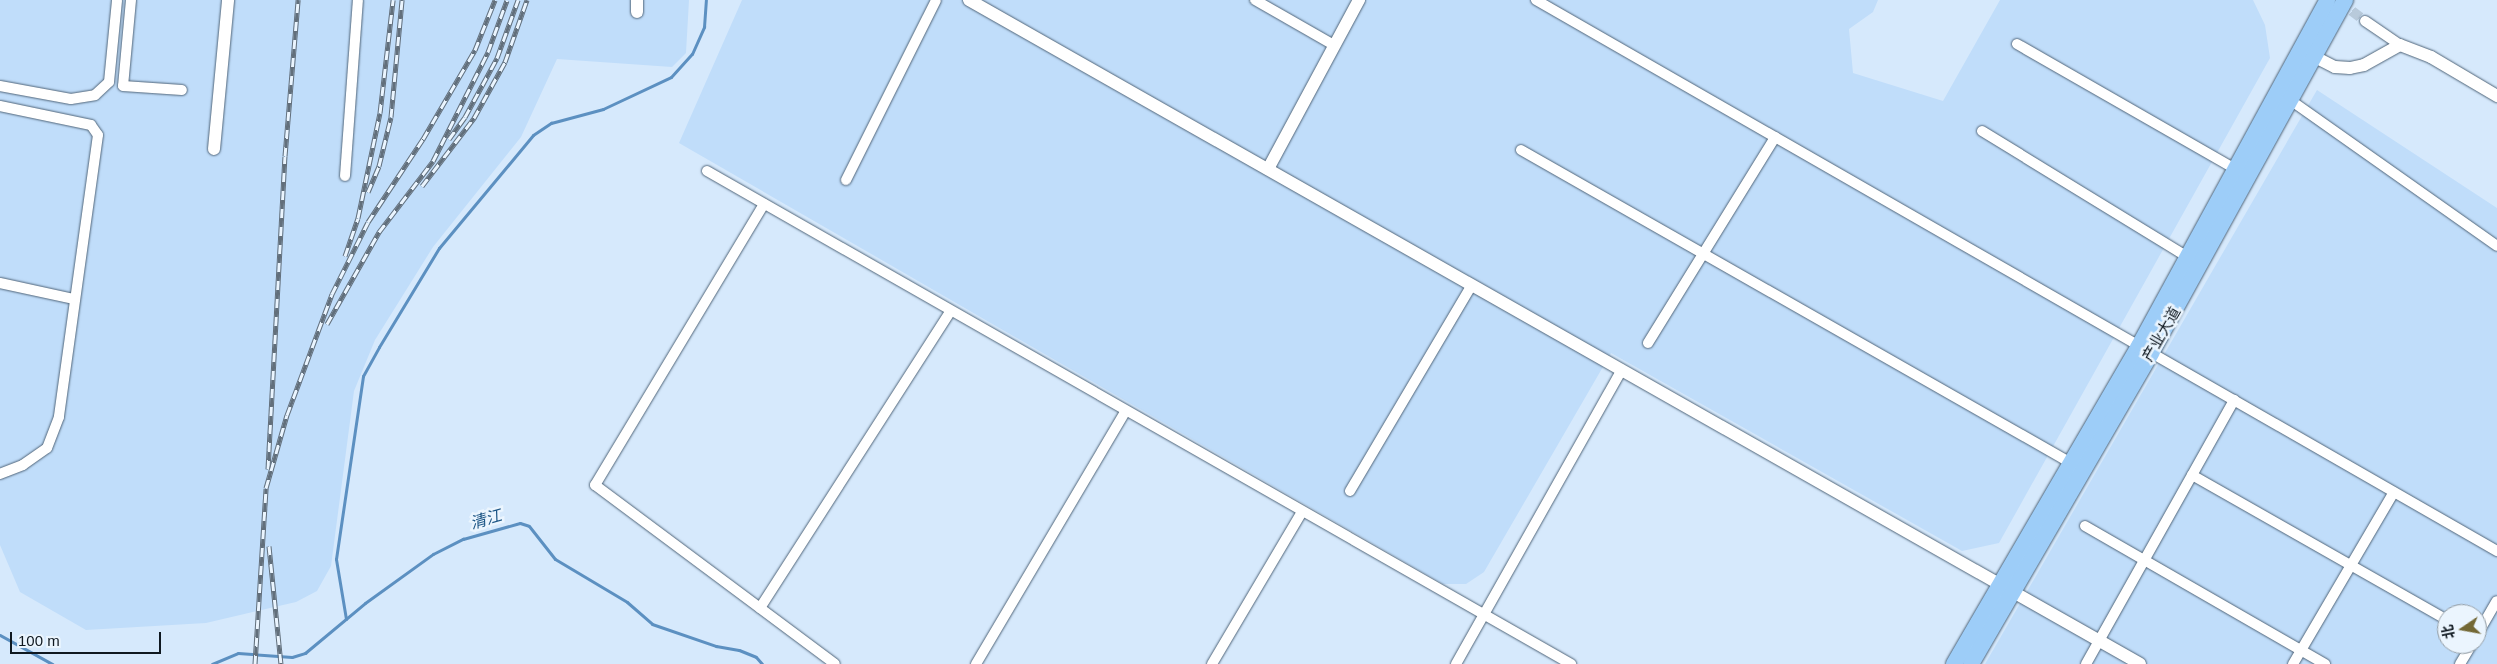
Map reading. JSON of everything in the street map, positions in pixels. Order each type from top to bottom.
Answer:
[{"type":"main road","name":"产业大道","points":[[1954,664],[2006,587],[2145,349],[2286,97],[2328,0]]},
{"type":"main road","name":"产业大道","points":[[1971,664],[2006,587],[2070,463],[2145,349],[2188,257],[2236,170],[2315,57],[2345,0]]},
{"type":"street","points":[[0,86],[71,99],[95,95],[109,82],[117,0]]},
{"type":"street","points":[[131,0],[123,86],[182,90]]},
{"type":"street","points":[[214,149],[228,0]]},
{"type":"street","points":[[344,176],[358,0]]},
{"type":"street","points":[[846,180],[936,0]]},
{"type":"street","points":[[969,0],[2140,664]]},
{"type":"street","points":[[1255,0],[1334,45]]},
{"type":"street","points":[[1268,169],[1359,0]]},
{"type":"street","points":[[1536,0],[2497,551]]},
{"type":"street","points":[[2365,21],[2400,45],[2431,57],[2497,96]]},
{"type":"street","points":[[2017,44],[2236,170]]},
{"type":"street","points":[[2315,57],[2335,67],[2350,68],[2364,65],[2400,45]]},
{"type":"street","points":[[2286,97],[2497,246]]},
{"type":"street","points":[[0,106],[91,125],[98,135],[59,417],[46,448],[23,466],[0,474]]},
{"type":"street","points":[[1982,132],[2188,257]]},
{"type":"street","points":[[1648,343],[1775,137]]},
{"type":"street","points":[[1522,150],[2070,463]]},
{"type":"street","points":[[707,171],[1125,412],[1484,613],[1571,664]]},
{"type":"street","points":[[764,204],[595,485],[835,664]]},
{"type":"street","points":[[0,283],[74,299]]},
{"type":"street","points":[[1350,491],[1472,285]]},
{"type":"street","points":[[760,608],[950,312]]},
{"type":"street","points":[[1456,664],[1622,369]]},
{"type":"street","points":[[2086,664],[2234,400]]},
{"type":"street","points":[[976,664],[1125,412]]},
{"type":"street","points":[[2192,476],[2437,614]]},
{"type":"street","points":[[2293,664],[2394,492]]},
{"type":"street","points":[[1212,664],[1302,512]]},
{"type":"street","points":[[2085,526],[2325,664]]},
{"type":"street","points":[[2487,618],[2497,601]]},
{"type":"shaded area","points":[[0,0],[689,0],[686,53],[672,67],[557,59],[521,137],[433,247],[375,340],[354,391],[331,566],[317,591],[296,602],[206,623],[86,630],[20,592],[0,545]]},
{"type":"shaded area","points":[[742,0],[1878,0],[1873,12],[1849,29],[1853,73],[1943,101],[2000,0],[2253,0],[2265,25],[2270,58],[1999,543],[1962,551],[1611,353],[1484,572],[1466,584],[1443,584],[679,143]]},
{"type":"shaded area","points":[[2317,90],[2497,208],[2497,664],[1985,664]]},
{"type":"waterway","points":[[346,619],[336,559],[363,376],[379,347],[439,248],[533,135],[551,123],[603,109],[671,77],[692,54],[704,27],[706,0]]},
{"type":"waterway","name":"清江","points":[[212,664],[238,653],[292,657],[305,653],[365,603],[433,554],[463,539],[520,523],[529,526],[555,559],[627,602],[652,624],[716,646],[739,650],[756,657],[762,664]]},
{"type":"waterway","name":"清江","points":[[0,635],[52,664]]},
{"type":"tunnel","points":[[2340,2],[2365,21]]},
{"type":"railway","points":[[268,469],[285,156],[298,0]]},
{"type":"railway","points":[[345,256],[358,218],[380,113],[393,0]]},
{"type":"railway","points":[[368,192],[379,166],[391,117],[402,0]]},
{"type":"railway","points":[[255,664],[266,488],[287,415],[332,294],[368,222],[423,139],[475,50],[495,0]]},
{"type":"railway","points":[[327,324],[379,232],[433,161],[488,52],[507,0]]},
{"type":"railway","points":[[449,139],[465,117],[497,58],[518,0]]},
{"type":"railway","points":[[422,186],[474,118],[505,62],[527,0]]},
{"type":"railway","points":[[269,546],[281,664]]}]
